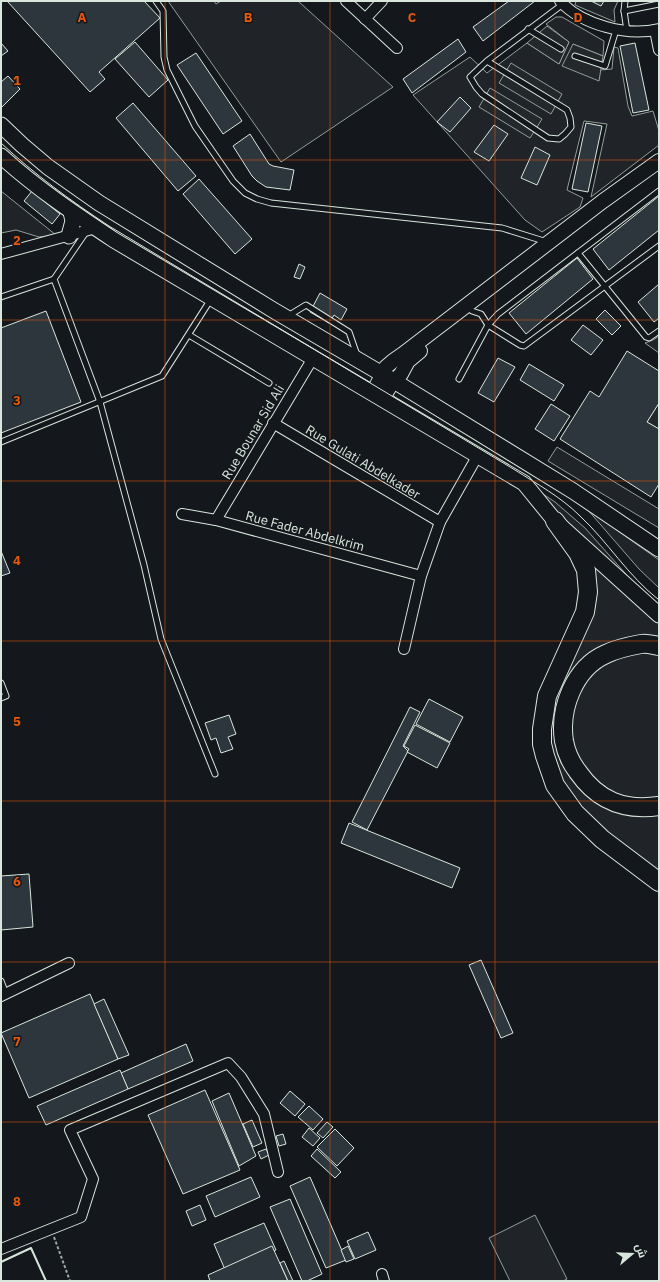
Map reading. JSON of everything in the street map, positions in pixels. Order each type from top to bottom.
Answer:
[{"type":"highway","points":[[555,521],[578,553],[586,570],[588,592],[585,612],[547,696],[542,729],[542,744],[545,756],[555,785],[575,814],[602,839],[659,882]]},
{"type":"highway","points":[[659,646],[642,644],[618,649],[605,654],[591,663],[581,674],[568,698],[563,726],[564,743],[571,762],[584,782],[607,799],[619,804],[633,808],[659,806]]},
{"type":"main road","points":[[1,125],[48,167],[99,203],[573,491],[659,549]]},
{"type":"main road","points":[[1,156],[32,183],[91,229],[114,240],[524,483],[555,521],[659,615]]},
{"type":"main road","points":[[69,236],[73,221],[71,212]]},
{"type":"street","points":[[346,1],[397,48]]},
{"type":"street","points":[[365,19],[382,1]]},
{"type":"street","points":[[562,2],[575,13],[602,26],[627,31],[657,30],[659,50]]},
{"type":"street","points":[[388,378],[399,376],[411,358],[472,311],[564,236],[604,201],[659,161]]},
{"type":"street","points":[[378,396],[388,378],[386,367],[393,361],[550,243],[564,236],[659,169]]},
{"type":"street","points":[[1,254],[91,229]]},
{"type":"street","name":"Rue Bounar Sid Ali","points":[[216,520],[313,358]]},
{"type":"street","name":"Rue Gulati Abdelkader","points":[[273,424],[440,522]]},
{"type":"street","points":[[404,649],[421,576],[440,522],[478,455]]},
{"type":"street","name":"Rue Fader Abdelkrim","points":[[182,514],[216,520],[421,576]]},
{"type":"street","points":[[3,995],[69,963]]},
{"type":"street","points":[[1,1249],[82,1217],[93,1179],[70,1130],[228,1063],[241,1077],[264,1114],[278,1172]]},
{"type":"lane","points":[[156,1],[163,11],[164,57],[167,70],[195,126],[233,181],[245,193],[257,199],[271,202],[502,228],[550,243]]},
{"type":"lane","points":[[625,1],[624,11],[627,31]]},
{"type":"lane","points":[[487,61],[567,110],[571,127],[565,134],[559,138],[548,138],[482,94],[470,77],[487,61],[562,2]]},
{"type":"lane","points":[[624,11],[659,4]]},
{"type":"lane","points":[[528,29],[562,49]]},
{"type":"lane","points":[[575,56],[605,66],[616,30]]},
{"type":"lane","points":[[458,379],[488,325],[498,314],[659,191]]},
{"type":"lane","points":[[1,297],[54,278],[91,229]]},
{"type":"lane","points":[[472,311],[481,314],[488,325],[524,346],[659,246]]},
{"type":"lane","points":[[578,253],[646,337],[649,338],[659,331]]},
{"type":"lane","points":[[54,278],[100,402],[144,566],[161,639],[215,774]]},
{"type":"lane","points":[[1,442],[162,376],[212,298]]},
{"type":"lane","points":[[286,317],[306,305],[349,332],[360,362]]},
{"type":"lane","points":[[189,335],[269,383]]},
{"type":"lane","points":[[1,683],[6,696],[1,698]]},
{"type":"lane","points":[[1,981],[3,995]]},
{"type":"path","points":[[51,1229],[70,1281]]},
{"type":"shaded area","points":[[168,1],[214,1],[216,4],[221,1],[298,1],[393,87],[281,162]]},
{"type":"shaded area","points":[[576,1],[618,1],[614,10],[615,22],[575,5]]},
{"type":"shaded area","points":[[556,17],[562,17],[604,41],[603,56],[573,44],[599,79],[600,70],[612,69],[614,47],[618,48],[628,106],[632,116],[653,111],[659,131],[659,145],[591,197],[607,124],[584,121],[567,190],[583,198],[580,207],[542,232],[525,220],[413,95],[470,57],[487,73],[527,43],[559,64],[569,42],[546,24]]},
{"type":"shaded area","points":[[547,26],[569,42],[559,64],[527,43]]},
{"type":"shaded area","points":[[573,44],[603,56],[599,81],[562,66]]},
{"type":"shaded area","points":[[511,63],[562,94],[551,114],[499,83]]},
{"type":"shaded area","points":[[490,88],[542,119],[530,138],[479,107]]},
{"type":"shaded area","points":[[1,191],[56,235],[39,237],[16,230],[1,233]]},
{"type":"shaded area","points":[[659,336],[659,353],[645,343]]},
{"type":"shaded area","points":[[659,403],[659,429],[647,422]]},
{"type":"shaded area","points":[[557,447],[659,509],[659,528],[548,461]]},
{"type":"shaded area","points":[[531,486],[555,502],[585,528],[633,582],[594,550]]},
{"type":"shaded area","points":[[587,509],[659,560],[659,588],[639,569]]},
{"type":"shaded area","points":[[585,553],[659,623],[659,641],[604,649],[555,738],[557,750],[561,763],[571,779],[582,791],[593,799],[659,814],[659,871],[583,814],[552,762],[549,710],[584,630]]},
{"type":"shaded area","points":[[635,652],[659,653],[659,800],[626,799],[610,793],[577,765],[568,715],[592,669]]},
{"type":"shaded area","points":[[535,1215],[567,1279],[563,1281],[510,1281],[489,1238]]},
{"type":"building","points":[[7,1],[144,1],[160,18],[99,72],[105,79],[90,92]]},
{"type":"building","points":[[509,1],[535,1],[483,41],[473,27]]},
{"type":"building","points":[[591,1],[604,1],[601,6]]},
{"type":"building","points":[[458,39],[466,52],[412,93],[403,79]]},
{"type":"building","points":[[135,42],[168,80],[149,97],[115,59]]},
{"type":"building","points":[[1,43],[8,51],[1,56]]},
{"type":"building","points":[[635,43],[649,110],[633,113],[620,46]]},
{"type":"building","points":[[196,53],[242,121],[223,134],[177,65]]},
{"type":"building","points":[[8,76],[20,89],[1,108],[1,82]]},
{"type":"building","points":[[460,97],[471,108],[450,132],[437,122]]},
{"type":"building","points":[[133,103],[196,176],[178,191],[116,118]]},
{"type":"building","points":[[586,123],[602,126],[588,192],[572,189]]},
{"type":"building","points":[[494,125],[508,134],[489,161],[474,152]]},
{"type":"building","points":[[250,134],[269,164],[294,170],[290,190],[266,187],[252,176],[233,146]]},
{"type":"building","points":[[535,147],[550,155],[537,185],[521,178]]},
{"type":"building","points":[[199,179],[252,239],[235,254],[183,194]]},
{"type":"building","points":[[32,191],[60,214],[52,224],[24,201]]},
{"type":"building","points":[[659,196],[659,230],[609,270],[593,249]]},
{"type":"building","points":[[577,258],[593,279],[526,334],[509,313]]},
{"type":"building","points":[[299,264],[305,267],[300,279],[294,277]]},
{"type":"building","points":[[659,284],[659,318],[654,322],[638,302]]},
{"type":"building","points":[[320,293],[347,309],[341,320],[334,315],[329,323],[310,312]]},
{"type":"building","points":[[605,310],[621,326],[612,335],[596,319]]},
{"type":"building","points":[[46,311],[81,402],[1,433],[1,328]]},
{"type":"building","points":[[583,325],[603,340],[591,355],[571,340]]},
{"type":"building","points":[[627,351],[659,371],[659,403],[647,422],[659,429],[659,484],[651,497],[560,439],[590,391],[599,397]]},
{"type":"building","points":[[498,358],[515,367],[494,402],[478,393]]},
{"type":"building","points":[[529,364],[564,385],[554,401],[520,380]]},
{"type":"building","points":[[551,404],[570,416],[554,441],[535,429]]},
{"type":"building","points":[[1,551],[10,573],[1,576]]},
{"type":"building","points":[[429,699],[463,717],[450,742],[416,724]]},
{"type":"building","points":[[410,707],[420,712],[403,746],[408,751],[367,830],[352,822]]},
{"type":"building","points":[[229,715],[236,734],[228,737],[233,749],[221,753],[216,738],[211,740],[205,723]]},
{"type":"building","points":[[415,725],[450,743],[437,768],[407,752],[409,749],[404,746]]},
{"type":"building","points":[[349,823],[460,868],[452,888],[341,843]]},
{"type":"building","points":[[29,874],[33,927],[1,930],[1,876]]},
{"type":"building","points":[[481,960],[513,1033],[501,1038],[469,965]]},
{"type":"building","points":[[90,994],[118,1059],[29,1098],[1,1033]]},
{"type":"building","points":[[104,999],[129,1055],[118,1059],[94,1004]]},
{"type":"building","points":[[186,1044],[193,1061],[128,1089],[121,1073]]},
{"type":"building","points":[[120,1070],[128,1089],[46,1125],[37,1106]]},
{"type":"building","points":[[205,1090],[240,1170],[183,1194],[148,1115]]},
{"type":"building","points":[[290,1091],[305,1104],[295,1116],[280,1103]]},
{"type":"building","points":[[229,1093],[256,1156],[239,1166],[212,1101]]},
{"type":"building","points":[[309,1106],[323,1119],[313,1130],[298,1117]]},
{"type":"building","points":[[252,1120],[262,1143],[253,1147],[243,1124]]},
{"type":"building","points":[[327,1122],[333,1127],[323,1138],[317,1133]]},
{"type":"building","points":[[309,1128],[320,1138],[313,1146],[302,1137]]},
{"type":"building","points":[[335,1129],[354,1148],[337,1166],[317,1147]]},
{"type":"building","points":[[283,1134],[286,1144],[279,1146],[276,1136]]},
{"type":"building","points":[[266,1149],[269,1155],[261,1159],[258,1152]]},
{"type":"building","points":[[317,1149],[341,1172],[335,1178],[311,1156]]},
{"type":"building","points":[[251,1177],[260,1197],[215,1217],[206,1196]]},
{"type":"building","points":[[310,1177],[346,1260],[326,1268],[290,1186]]},
{"type":"building","points":[[290,1199],[322,1274],[307,1281],[302,1281],[270,1207]]},
{"type":"building","points":[[200,1205],[206,1220],[192,1226],[186,1211]]},
{"type":"building","points":[[264,1223],[276,1250],[226,1272],[214,1244]]},
{"type":"building","points":[[368,1232],[376,1250],[355,1259],[347,1241]]},
{"type":"building","points":[[272,1246],[288,1281],[210,1281],[208,1275]]},
{"type":"building","points":[[348,1246],[354,1259],[346,1262],[341,1250]]},
{"type":"building","points":[[284,1261],[293,1281],[288,1281],[280,1263]]},
{"type":"tram line","points":[[1,143],[26,166],[53,187],[109,226],[515,470],[557,497],[573,509],[590,526],[628,570],[659,600]]},
{"type":"wall","points":[[1,1262],[31,1248],[46,1281]]}]
